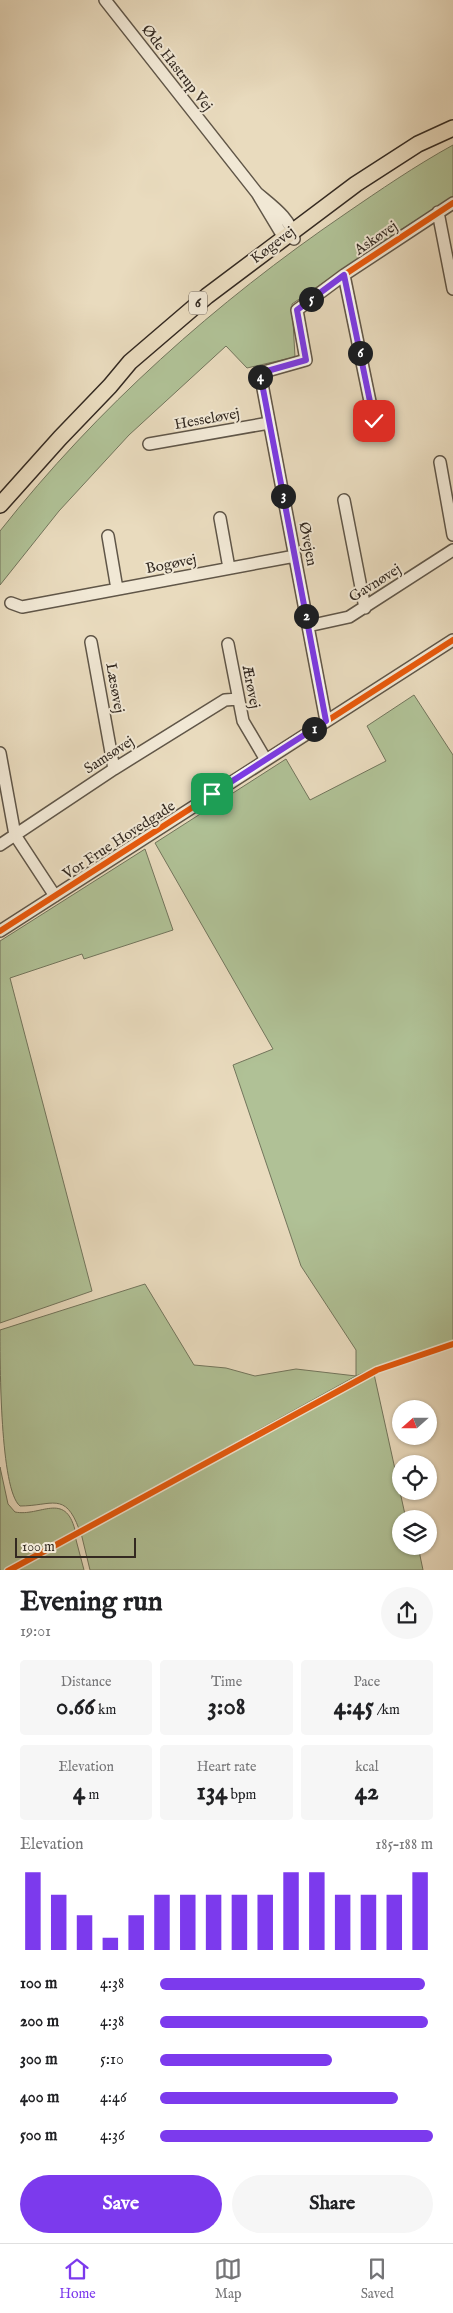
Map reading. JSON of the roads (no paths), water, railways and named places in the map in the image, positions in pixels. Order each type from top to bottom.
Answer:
[{"type":"main road","name":"Køgevej","points":[[0,505],[110,386],[290,235],[453,128]]},
{"type":"street","name":"Øde Hastrup Vej","points":[[104,0],[257,193],[280,212],[290,235]]},
{"type":"street","name":"Askøvej","points":[[260,373],[306,360],[297,310],[344,275],[453,203]]},
{"type":"street","points":[[438,212],[453,289]]},
{"type":"street","points":[[344,275],[374,421]]},
{"type":"street","name":"Øvejen","points":[[260,373],[326,721]]},
{"type":"street","name":"Hesseløvej","points":[[149,444],[269,423]]},
{"type":"street","points":[[440,462],[453,535]]},
{"type":"street","points":[[344,500],[365,608]]},
{"type":"street","points":[[220,518],[230,568]]},
{"type":"street","points":[[108,536],[117,589]]},
{"type":"street","name":"Gavnøvej","points":[[308,626],[337,621],[365,608],[453,550]]},
{"type":"street","name":"Bogøvej","points":[[12,603],[22,607],[295,556]]},
{"type":"street","name":"Vor Frue Hovedgade","points":[[0,931],[453,640]]},
{"type":"street","name":"Læsøvej","points":[[91,642],[114,769]]},
{"type":"street","name":"Ærøvej","points":[[228,644],[243,721],[266,760]]},
{"type":"street","name":"Samsøvej","points":[[0,845],[114,769],[225,700],[238,699]]},
{"type":"street","points":[[0,753],[15,835],[55,896]]}]
